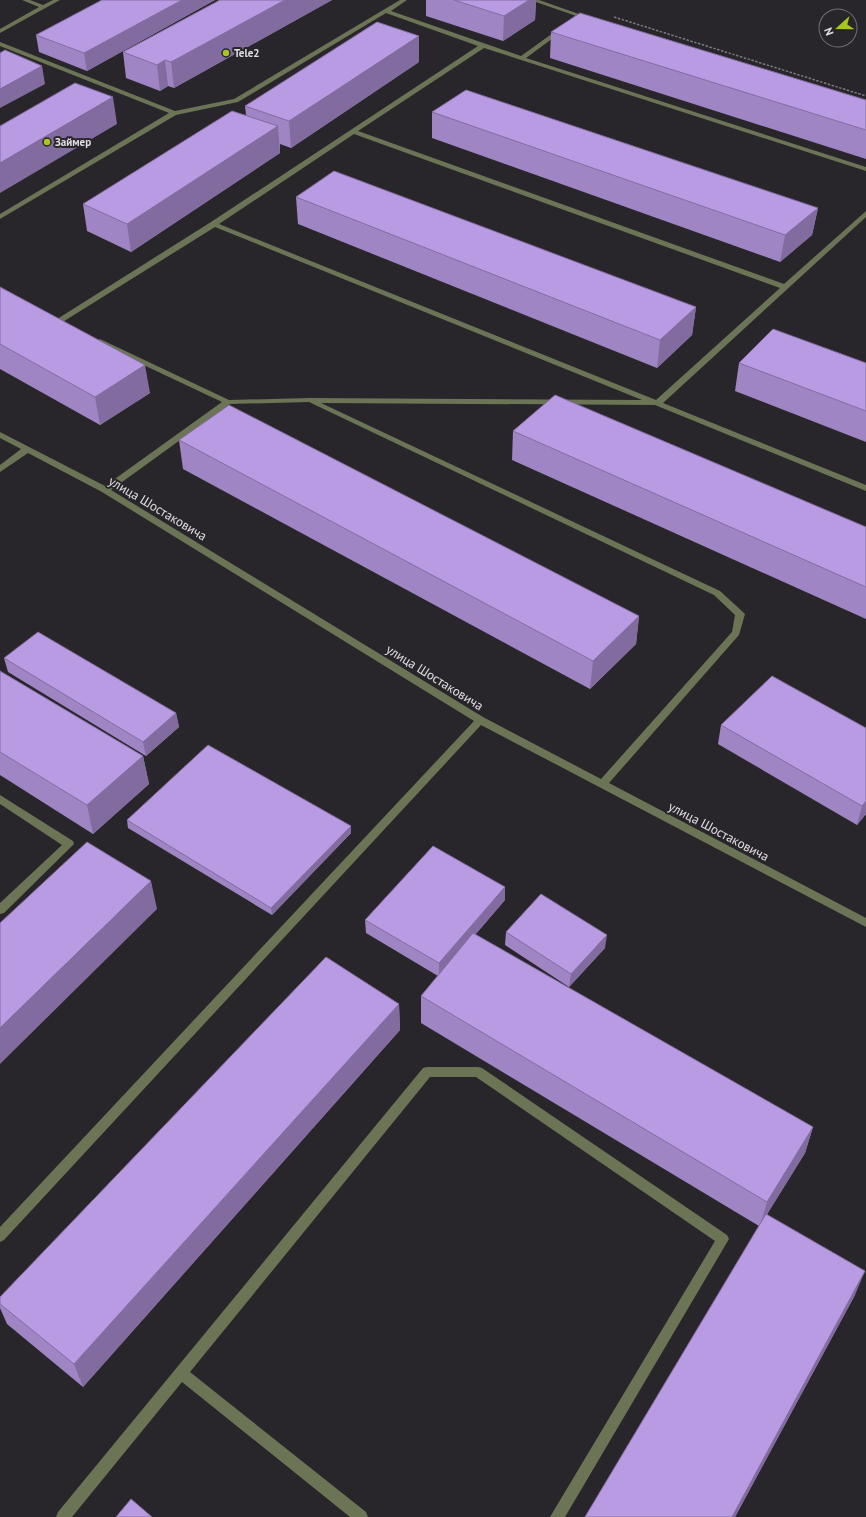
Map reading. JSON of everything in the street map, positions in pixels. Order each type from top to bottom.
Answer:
[{"type":"street","points":[[25,0],[43,7]]},
{"type":"street","points":[[0,31],[57,0]]},
{"type":"street","points":[[0,217],[174,113],[236,101],[404,0]]},
{"type":"street","points":[[533,0],[596,20]]},
{"type":"street","points":[[386,11],[483,46],[866,169]]},
{"type":"street","points":[[575,20],[581,16]]},
{"type":"street","points":[[522,58],[569,24]]},
{"type":"street","points":[[0,44],[174,113]]},
{"type":"street","points":[[58,321],[214,224],[483,46]]},
{"type":"street","points":[[354,132],[785,287]]},
{"type":"street","points":[[93,338],[228,402],[310,400],[658,403],[866,213]]},
{"type":"street","points":[[214,224],[866,488]]},
{"type":"street","points":[[310,400],[717,593],[740,614],[736,633],[602,785]]},
{"type":"street","points":[[105,490],[228,402]]},
{"type":"street","name":"улица Шостаковича","points":[[0,436],[105,490],[480,720],[866,923]]},
{"type":"street","points":[[0,469],[26,450]]},
{"type":"street","points":[[0,1236],[480,720]]},
{"type":"street","points":[[0,799],[68,844],[0,910]]},
{"type":"street","points":[[63,1517],[427,1072],[478,1072],[723,1239],[557,1517]]},
{"type":"street","points":[[181,1373],[362,1517]]},
{"type":"path","points":[[608,15],[866,96]]},
{"type":"building","points":[[102,0],[182,0],[84,53],[36,35]]},
{"type":"building","points":[[220,0],[285,0],[171,62],[165,60],[157,65],[123,52]]},
{"type":"building","points":[[454,0],[529,0],[504,16]]},
{"type":"building","points":[[580,13],[866,100],[866,130],[551,32]]},
{"type":"building","points":[[377,22],[419,36],[289,121],[245,106]]},
{"type":"building","points":[[5,50],[42,66],[0,89],[0,53]]},
{"type":"building","points":[[75,83],[113,97],[0,163],[0,126]]},
{"type":"building","points":[[466,90],[818,208],[785,235],[432,112]]},
{"type":"building","points":[[232,111],[278,126],[127,224],[83,204]]},
{"type":"building","points":[[334,171],[696,307],[660,340],[296,197]]},
{"type":"building","points":[[0,287],[145,365],[95,397],[0,344]]},
{"type":"building","points":[[773,329],[866,363],[866,411],[739,363]]},
{"type":"building","points":[[555,395],[866,527],[866,587],[513,431]]},
{"type":"building","points":[[229,405],[639,616],[593,661],[179,440]]},
{"type":"building","points":[[38,632],[176,713],[143,742],[4,658]]},
{"type":"building","points":[[0,671],[143,756],[87,805],[0,752]]},
{"type":"building","points":[[772,676],[866,728],[866,801],[862,806],[721,725]]},
{"type":"building","points":[[208,745],[351,826],[271,908],[127,820]]},
{"type":"building","points":[[87,842],[151,881],[0,1028],[0,923]]},
{"type":"building","points":[[433,846],[505,887],[439,963],[365,920]]},
{"type":"building","points":[[541,894],[607,935],[571,974],[506,932]]},
{"type":"building","points":[[473,933],[813,1127],[767,1202],[421,996]]},
{"type":"building","points":[[326,957],[399,1004],[74,1364],[0,1304],[0,1297]]},
{"type":"building","points":[[766,1214],[865,1271],[732,1517],[585,1517]]},
{"type":"building","points":[[131,1499],[152,1517],[116,1517]]},
{"type":"place","name":"Tele2","points":[[226,53]]},
{"type":"place","name":"Займер","points":[[47,142]]}]
